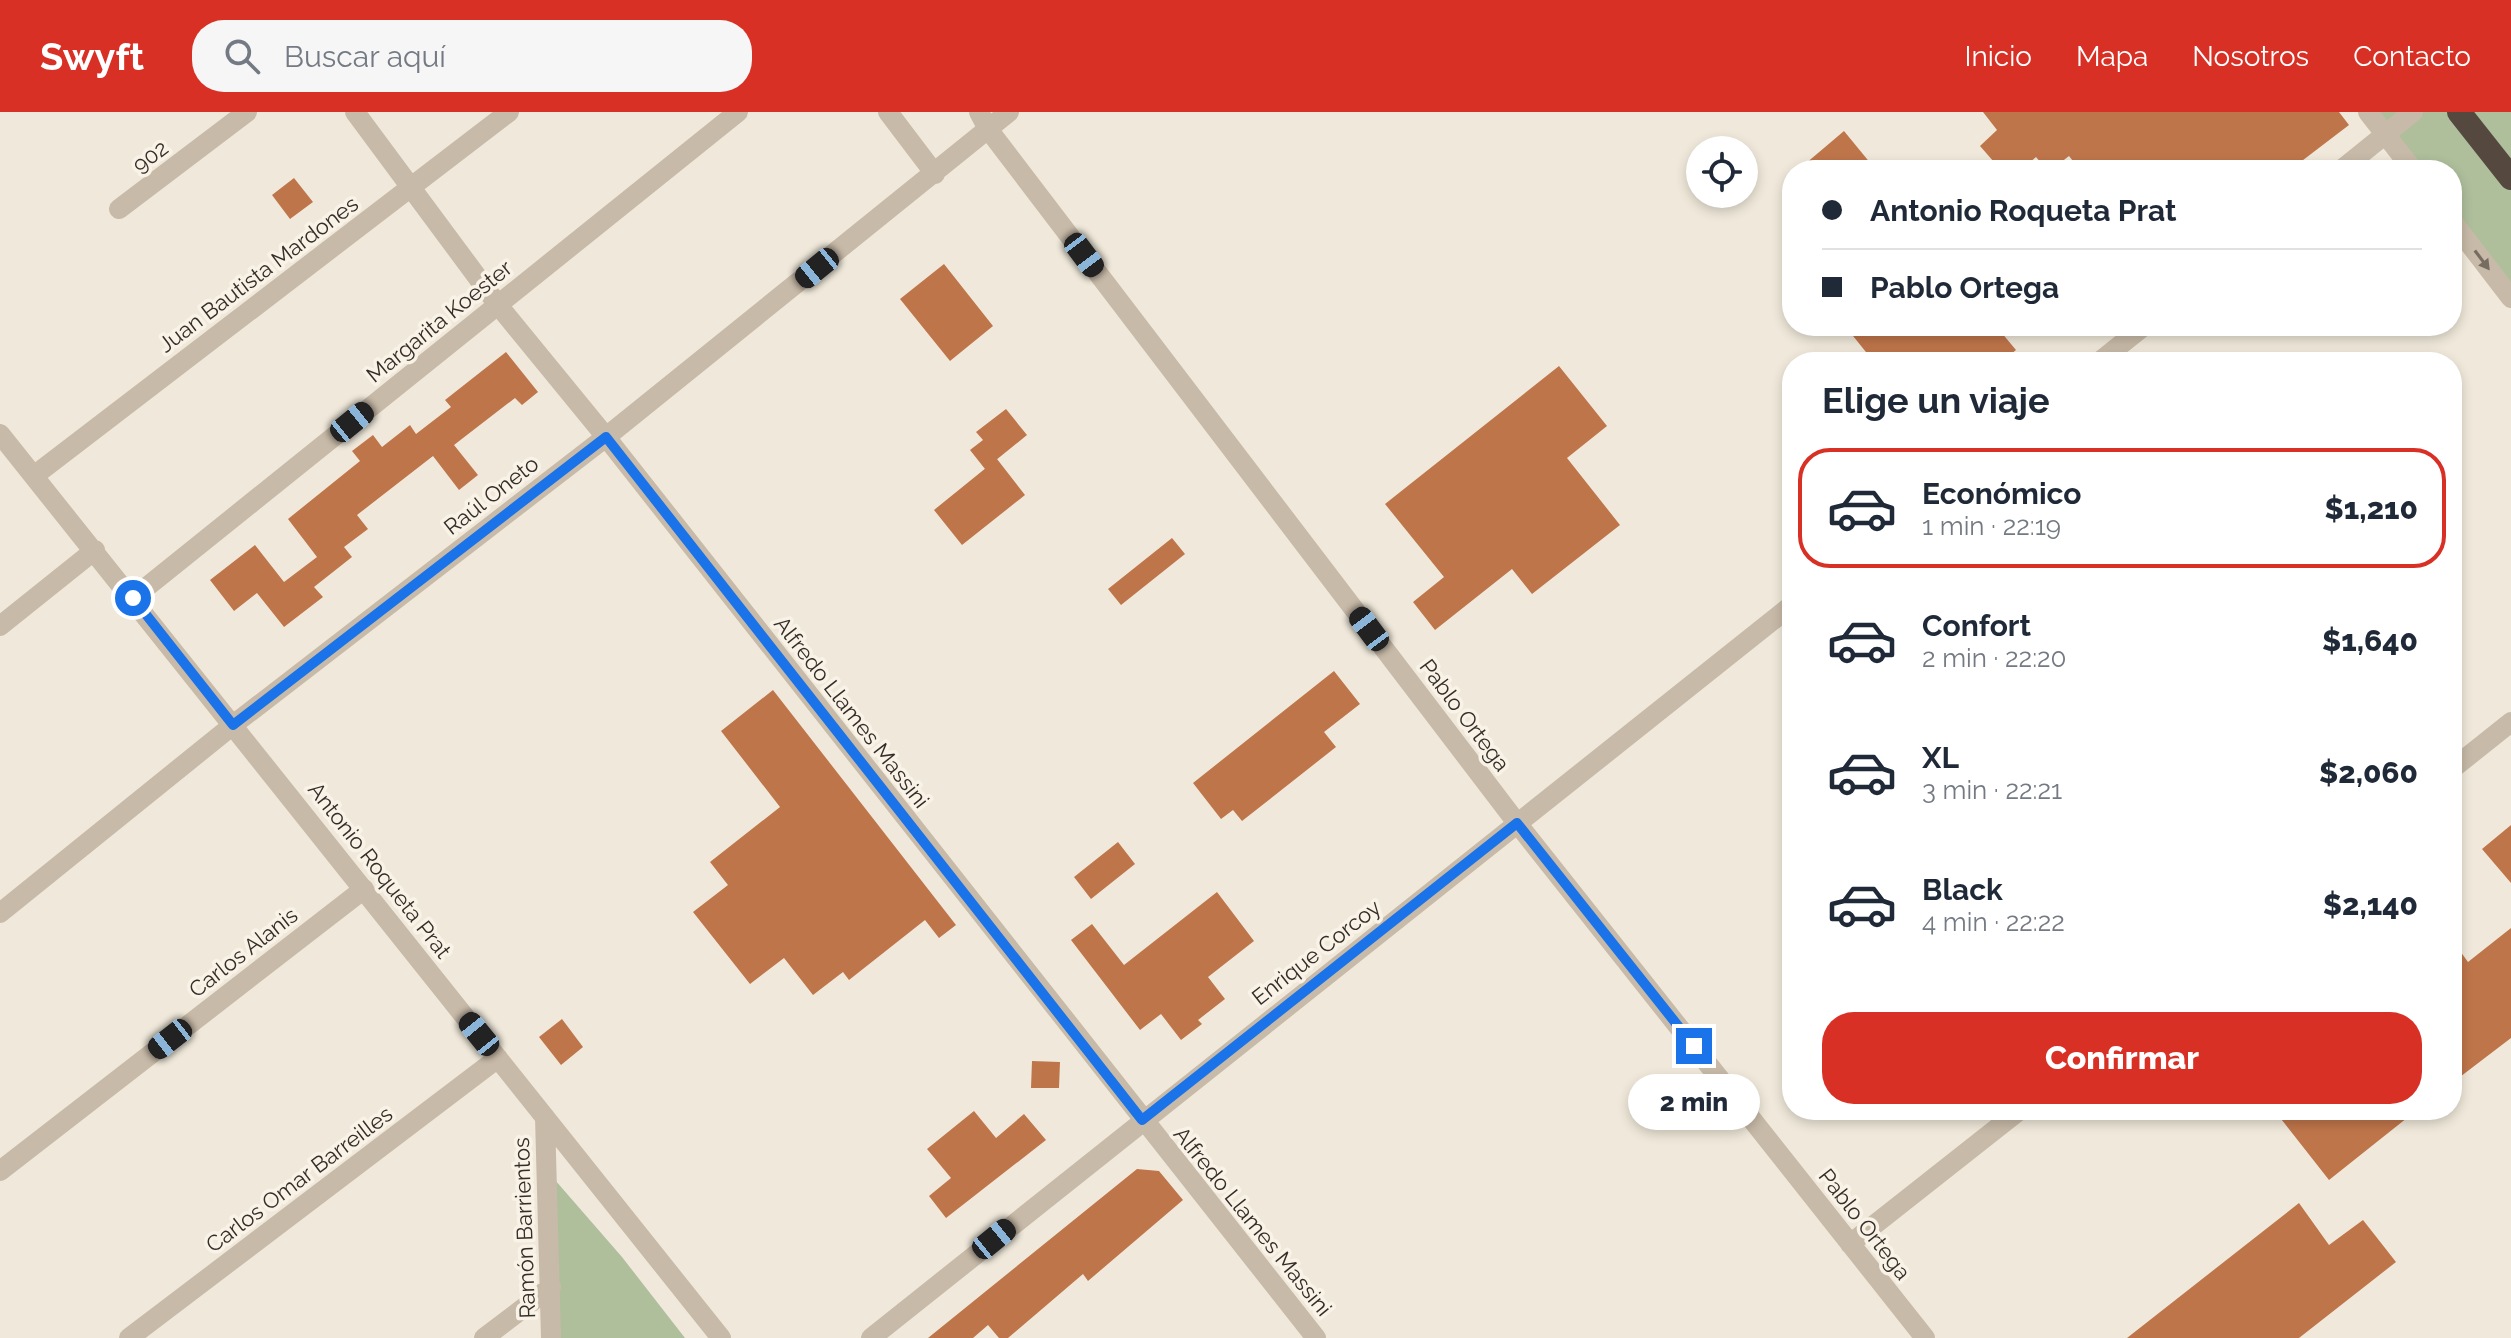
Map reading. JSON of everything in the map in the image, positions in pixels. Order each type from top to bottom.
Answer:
[{"type":"highway","points":[[2459,112],[2511,178]]},
{"type":"street","name":"902","points":[[119,209],[247,112]]},
{"type":"street","name":"Alfredo Llames Massini","points":[[355,112],[498,305],[606,437],[1316,1338]]},
{"type":"street","name":"Juan Bautista Mardones","points":[[35,475],[509,112]]},
{"type":"street","name":"Margarita Koester","points":[[133,598],[738,112]]},
{"type":"street","points":[[888,112],[935,174]]},
{"type":"street","name":"Raúl Oneto","points":[[0,913],[233,725],[606,437],[935,174],[984,120],[1009,112]]},
{"type":"street","points":[[2368,112],[2406,160]]},
{"type":"street","points":[[2354,160],[2413,112]]},
{"type":"street","name":"Pablo Ortega","points":[[984,120],[1517,823],[1925,1338]]},
{"type":"street","points":[[2462,234],[2511,298]]},
{"type":"street","points":[[2112,352],[2132,336]]},
{"type":"street","name":"Antonio Roqueta Prat","points":[[0,434],[721,1338]]},
{"type":"street","points":[[0,626],[95,550]]},
{"type":"street","name":"Enrique Corcoy","points":[[871,1338],[1782,613]]},
{"type":"street","points":[[2462,761],[2511,722]]},
{"type":"street","name":"Carlos Alanis","points":[[0,1171],[364,889]]},
{"type":"street","name":"Carlos Omar Barreilles","points":[[129,1338],[498,1058]]},
{"type":"street","name":"Ramón Barrientos","points":[[545,1117],[551,1338]]},
{"type":"street","points":[[1850,1244],[2007,1120]]},
{"type":"street","points":[[484,1338],[551,1287]]},
{"type":"green space","points":[[2368,112],[2511,112],[2511,298],[2462,234],[2462,160],[2405,160]]},
{"type":"green space","points":[[555,1180],[622,1257],[685,1338],[554,1338]]},
{"type":"building","points":[[1983,112],[2339,112],[2349,125],[2303,160],[2072,160],[2069,156],[2064,160],[2039,160],[2036,157],[2033,160],[1992,160],[1980,146],[1997,130]]},
{"type":"building","points":[[1844,131],[1868,160],[1810,160]]},
{"type":"building","points":[[294,178],[313,202],[290,219],[272,195]]},
{"type":"building","points":[[944,264],[993,326],[950,361],[900,299]]},
{"type":"building","points":[[1853,336],[2004,336],[2016,350],[2014,352],[1866,352]]},
{"type":"building","points":[[506,352],[538,392],[522,405],[515,398],[454,445],[478,475],[459,490],[433,456],[357,515],[368,529],[344,547],[352,557],[314,587],[323,597],[284,627],[257,593],[234,611],[210,580],[255,545],[284,582],[317,557],[288,519],[360,461],[352,451],[373,435],[382,447],[410,425],[416,434],[451,407],[445,400]]},
{"type":"building","points":[[1559,366],[1607,426],[1567,458],[1620,525],[1532,594],[1512,569],[1435,630],[1413,602],[1444,577],[1385,504]]},
{"type":"building","points":[[1006,409],[1027,435],[985,469],[970,450],[983,440],[976,432]]},
{"type":"building","points":[[997,459],[1025,495],[962,545],[934,510]]},
{"type":"building","points":[[1172,538],[1185,554],[1121,605],[1108,589]]},
{"type":"building","points":[[1334,671],[1360,704],[1324,732],[1336,747],[1242,821],[1233,810],[1221,819],[1193,783]]},
{"type":"building","points":[[773,690],[956,925],[939,938],[925,920],[849,980],[843,972],[813,995],[784,958],[750,984],[693,912],[728,885],[710,862],[780,807],[721,731]]},
{"type":"building","points":[[2511,825],[2511,883],[2482,849]]},
{"type":"building","points":[[1118,842],[1135,864],[1091,899],[1074,877]]},
{"type":"building","points":[[1217,892],[1254,941],[1208,977],[1225,999],[1198,1020],[1202,1024],[1181,1040],[1161,1014],[1140,1030],[1071,940],[1092,924],[1124,965]]},
{"type":"building","points":[[2511,928],[2511,1038],[2462,1075],[2462,954],[2468,962]]},
{"type":"building","points":[[562,1019],[583,1047],[561,1065],[539,1037]]},
{"type":"building","points":[[1032,1061],[1060,1062],[1059,1088],[1031,1088]]},
{"type":"building","points":[[974,1111],[996,1138],[1024,1114],[1046,1140],[946,1218],[929,1196],[951,1178],[927,1149]]},
{"type":"building","points":[[2282,1120],[2404,1120],[2329,1180]]},
{"type":"building","points":[[1137,1169],[1159,1171],[1183,1200],[1088,1281],[1083,1274],[1008,1338],[999,1338],[988,1325],[973,1338],[928,1338]]},
{"type":"building","points":[[2299,1203],[2329,1245],[2363,1220],[2396,1262],[2299,1338],[2127,1338]]},
{"type":"route","points":[[133,598],[233,725],[606,437],[1142,1120],[1517,823],[1694,1046]]}]
